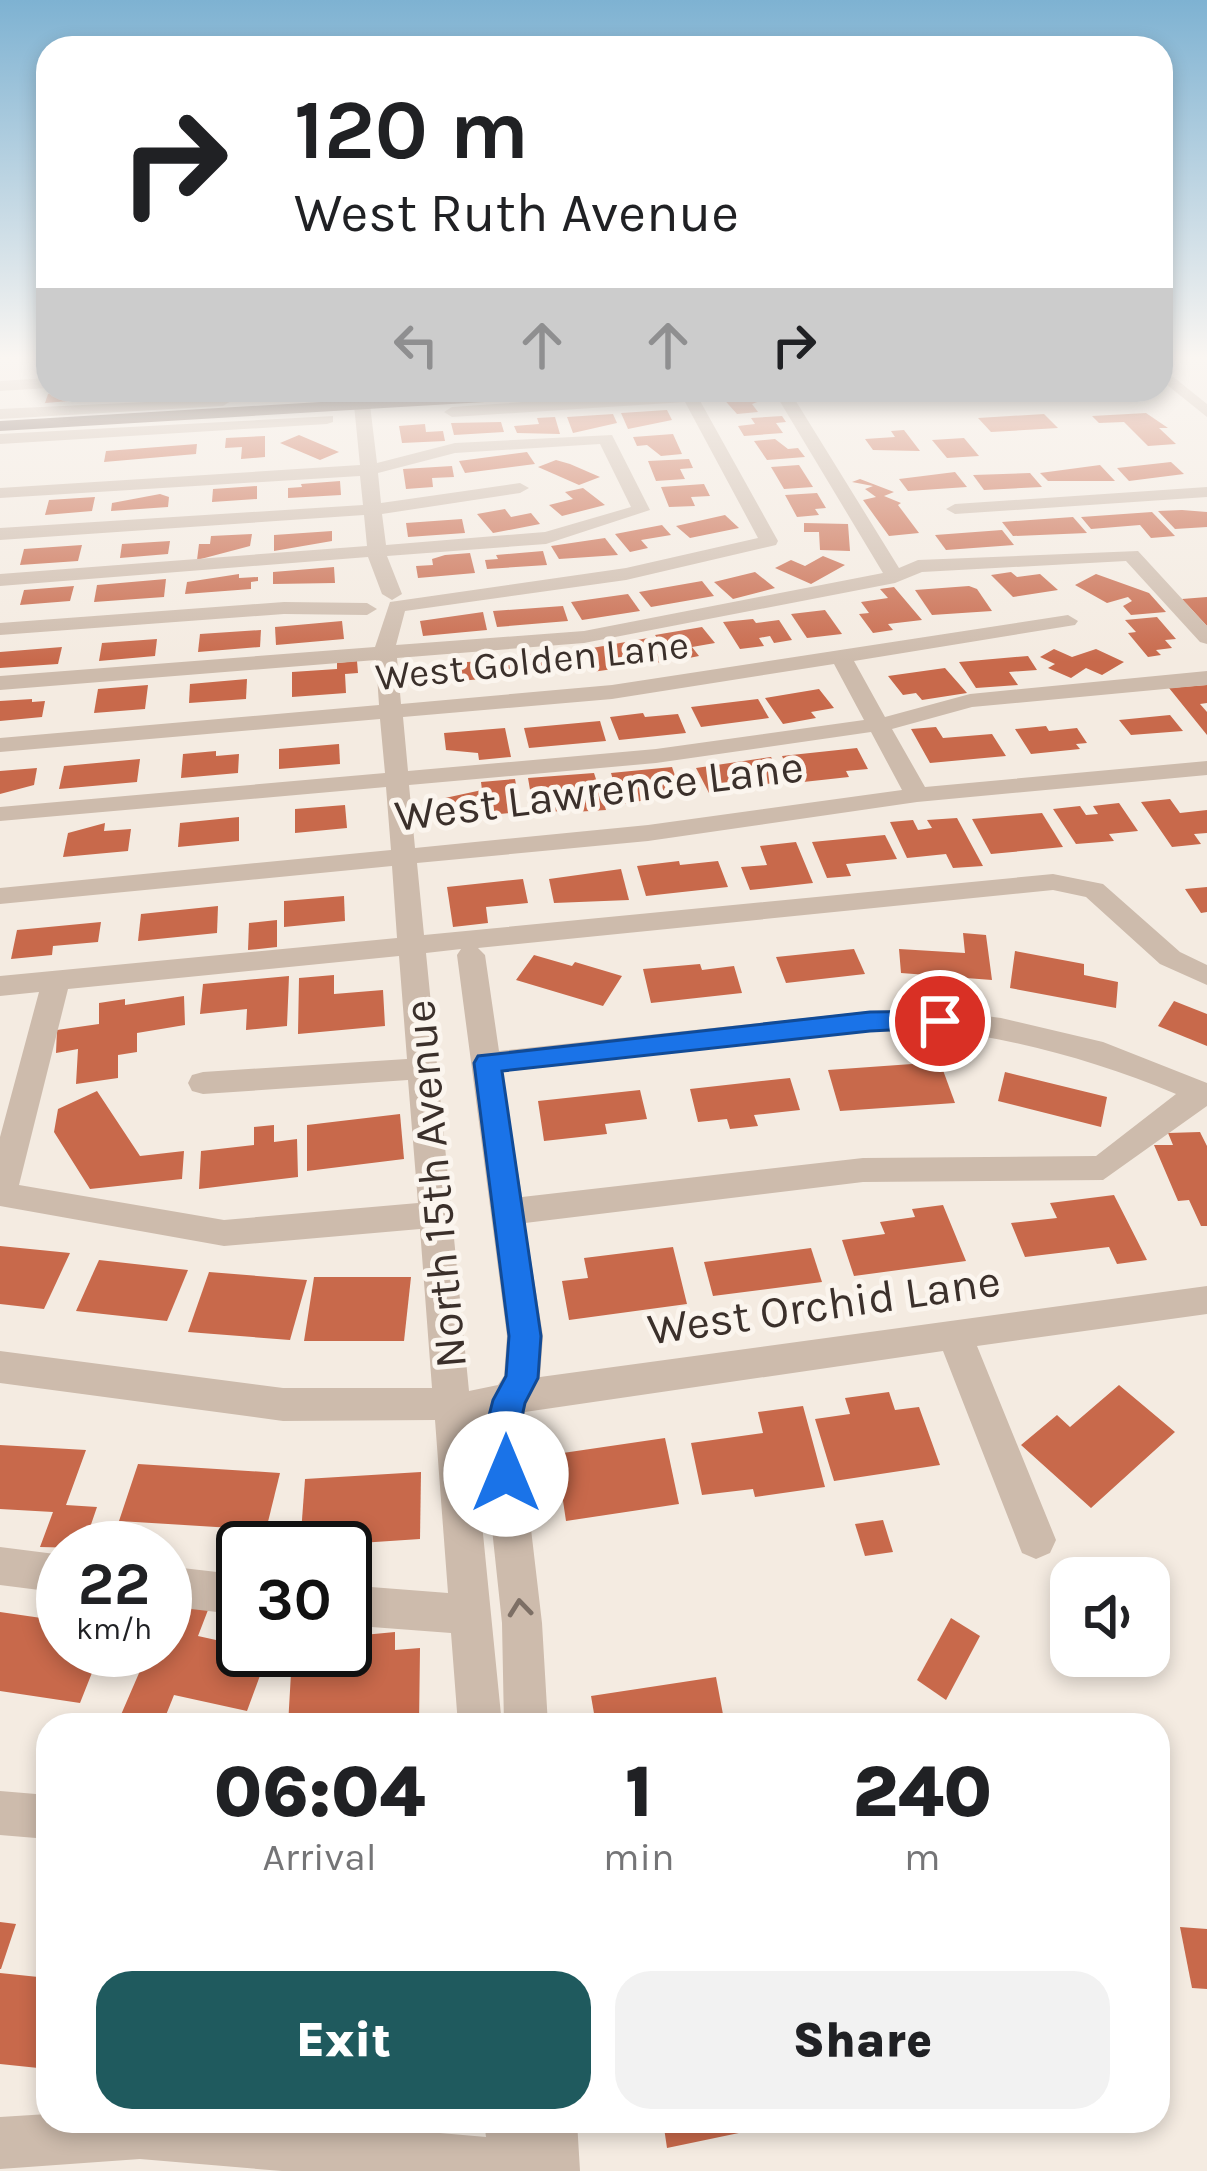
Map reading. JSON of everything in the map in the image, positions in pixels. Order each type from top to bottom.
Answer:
[{"type":"street","points":[[369,459],[378,557],[395,600]]},
{"type":"street","points":[[0,493],[370,470],[411,459]]},
{"type":"street","points":[[0,580],[378,557],[546,538],[641,510],[616,459]]},
{"type":"street","points":[[0,628],[473,594],[626,574],[769,541],[724,459]]},
{"type":"street","points":[[823,459],[895,577]]},
{"type":"street","points":[[0,534],[373,509],[520,488]]},
{"type":"street","points":[[955,509],[1207,492]]},
{"type":"street","points":[[0,682],[584,637],[895,577],[918,566],[1131,555],[1207,638]]},
{"type":"street","points":[[367,604],[378,557]]},
{"type":"street","name":"North 15th Avenue","points":[[386,649],[395,600]]},
{"type":"street","name":"North 15th Avenue","points":[[367,604],[386,649],[393,712],[479,1713]]},
{"type":"street","name":"West Golden Lane","points":[[0,745],[612,692],[1069,621]]},
{"type":"street","points":[[842,657],[917,795]]},
{"type":"street","points":[[0,814],[656,756],[880,725],[970,701],[1207,678]]},
{"type":"street","name":"West Lawrence Lane","points":[[0,896],[648,833],[917,795],[1207,768]]},
{"type":"street","points":[[0,986],[1053,882],[1094,890],[1170,958],[1207,976]]},
{"type":"street","name":"North 15th Avenue","points":[[471,955],[526,1359],[501,1435],[522,1623],[526,1713]]},
{"type":"street","points":[[56,980],[1,1194],[224,1233],[437,1214]]},
{"type":"street","points":[[487,1063],[870,1022],[940,1021],[1001,1028],[1086,1047],[1204,1094]]},
{"type":"street","points":[[203,1083],[425,1068]]},
{"type":"street","points":[[508,1212],[863,1169],[1103,1168],[1204,1094]]},
{"type":"street","name":"West Orchid Lane","points":[[0,1367],[267,1405],[454,1407],[568,1387],[1207,1300]]},
{"type":"street","points":[[955,1336],[1036,1540]]},
{"type":"street","points":[[0,1566],[36,1571]]},
{"type":"street","points":[[372,1608],[470,1612]]},
{"type":"street","points":[[0,1813],[36,1816]]},
{"type":"street","points":[[0,2143],[140,2133],[523,2157],[542,2133]]},
{"type":"building","points":[[532,459],[535,464],[465,473],[459,461]]},
{"type":"building","points":[[689,459],[693,468],[680,469],[685,479],[656,481],[648,461]]},
{"type":"building","points":[[556,460],[600,477],[579,485],[538,467]]},
{"type":"building","points":[[1171,462],[1184,474],[1129,481],[1117,468]]},
{"type":"building","points":[[799,465],[813,487],[784,489],[771,467]]},
{"type":"building","points":[[1100,465],[1115,481],[1048,481],[1040,473]]},
{"type":"building","points":[[452,466],[454,477],[432,478],[433,487],[406,489],[403,469]]},
{"type":"building","points":[[955,472],[967,487],[908,491],[899,479]]},
{"type":"building","points":[[1030,473],[1042,487],[984,490],[973,475]]},
{"type":"building","points":[[860,479],[894,492],[884,496],[901,503],[898,505],[919,533],[889,536],[863,500],[876,497],[865,489],[873,486],[852,482]]},
{"type":"building","points":[[340,481],[341,495],[288,498],[288,488]]},
{"type":"building","points":[[704,484],[710,496],[691,497],[695,506],[669,507],[661,487]]},
{"type":"building","points":[[257,486],[257,499],[212,502],[213,489]]},
{"type":"building","points":[[583,488],[605,505],[562,516],[549,505],[573,499],[565,492]]},
{"type":"building","points":[[817,493],[826,508],[815,509],[819,515],[797,517],[785,495]]},
{"type":"building","points":[[160,494],[169,497],[168,507],[111,511],[112,503]]},
{"type":"building","points":[[95,497],[92,511],[45,515],[49,500]]},
{"type":"building","points":[[505,509],[511,517],[531,513],[540,524],[493,533],[477,514]]},
{"type":"building","points":[[1158,511],[1207,512],[1207,527],[1175,529]]},
{"type":"building","points":[[1152,512],[1175,536],[1151,538],[1140,525],[1091,529],[1081,517]]},
{"type":"building","points":[[725,515],[739,528],[690,538],[676,526]]},
{"type":"building","points":[[1073,517],[1087,533],[1013,536],[1002,522]]},
{"type":"building","points":[[462,519],[465,533],[408,537],[406,523]]},
{"type":"building","points":[[804,523],[848,524],[850,551],[820,550],[819,532],[804,532]]},
{"type":"building","points":[[662,525],[671,535],[641,540],[648,548],[630,552],[615,534]]},
{"type":"building","points":[[1002,530],[1014,545],[946,550],[935,535]]},
{"type":"building","points":[[332,531],[332,541],[274,551],[274,535]]},
{"type":"building","points":[[252,534],[250,546],[197,560],[199,544],[210,544],[211,536]]},
{"type":"building","points":[[605,538],[618,555],[559,559],[551,546]]},
{"type":"building","points":[[170,541],[168,554],[120,558],[122,544]]},
{"type":"building","points":[[82,545],[78,561],[20,565],[24,549]]},
{"type":"building","points":[[543,551],[547,565],[487,569],[485,560],[498,559],[496,555]]},
{"type":"building","points":[[470,553],[475,573],[418,578],[416,566],[433,565],[432,559],[445,555]]},
{"type":"building","points":[[823,556],[845,565],[811,584],[775,568],[791,560],[805,566]]},
{"type":"building","points":[[334,567],[335,583],[273,584],[273,572]]},
{"type":"building","points":[[755,572],[775,588],[733,599],[714,582]]},
{"type":"building","points":[[1011,572],[1017,577],[1040,574],[1058,590],[1013,597],[991,575]]},
{"type":"building","points":[[239,574],[239,578],[258,577],[258,581],[251,582],[251,589],[185,594],[187,582]]},
{"type":"building","points":[[1096,574],[1149,593],[1166,612],[1131,615],[1123,606],[1132,601],[1128,597],[1107,603],[1075,585]]},
{"type":"building","points":[[166,579],[164,597],[94,602],[97,585]]},
{"type":"building","points":[[702,581],[714,596],[651,607],[639,592]]},
{"type":"building","points":[[74,586],[70,601],[20,605],[24,590]]},
{"type":"building","points":[[894,587],[922,620],[888,624],[893,630],[873,633],[859,614],[869,613],[861,602],[888,598],[880,589]]},
{"type":"building","points":[[977,589],[992,611],[932,615],[915,590]]},
{"type":"building","points":[[628,594],[640,611],[582,620],[571,602]]},
{"type":"building","points":[[1207,597],[1207,626],[1182,599]]},
{"type":"building","points":[[563,606],[568,621],[497,627],[493,611]]},
{"type":"building","points":[[825,610],[842,634],[807,638],[791,614]]},
{"type":"building","points":[[483,612],[487,630],[423,636],[420,621]]},
{"type":"building","points":[[1157,617],[1176,639],[1165,640],[1172,648],[1156,650],[1161,655],[1148,657],[1128,633],[1136,632],[1125,620]]},
{"type":"building","points":[[753,619],[756,623],[779,620],[792,640],[774,643],[770,636],[759,638],[764,646],[740,649],[723,622]]},
{"type":"building","points":[[342,621],[344,639],[276,645],[275,627]]},
{"type":"building","points":[[702,627],[715,643],[692,647],[699,656],[674,661],[655,635]]},
{"type":"building","points":[[261,630],[260,647],[198,652],[200,634]]},
{"type":"building","points":[[648,638],[662,662],[592,672],[581,650]]},
{"type":"building","points":[[157,639],[155,656],[99,661],[102,643]]},
{"type":"building","points":[[62,647],[58,664],[0,668],[0,652]]},
{"type":"building","points":[[1054,649],[1072,657],[1096,649],[1124,662],[1102,675],[1086,668],[1071,678],[1048,668],[1055,664],[1040,657]]},
{"type":"building","points":[[566,651],[572,671],[508,676],[504,656]]},
{"type":"building","points":[[1028,656],[1037,670],[1009,672],[1018,685],[976,688],[959,662]]},
{"type":"building","points":[[493,660],[496,678],[432,683],[430,665]]},
{"type":"building","points":[[357,661],[358,673],[345,674],[346,693],[292,697],[292,672],[337,669],[337,663]]},
{"type":"building","points":[[945,668],[967,693],[922,700],[916,693],[903,695],[888,676]]},
{"type":"building","points":[[247,679],[246,699],[189,703],[190,684]]},
{"type":"building","points":[[148,685],[145,709],[94,713],[98,689]]},
{"type":"building","points":[[1207,685],[1207,703],[1200,704],[1207,712],[1207,735],[1169,688]]},
{"type":"building","points":[[819,689],[834,708],[811,712],[816,718],[783,724],[765,698]]},
{"type":"building","points":[[758,699],[769,718],[701,727],[691,707]]},
{"type":"building","points":[[0,701],[45,701],[42,717],[0,721]]},
{"type":"building","points":[[643,713],[645,717],[678,714],[686,733],[619,740],[610,717]]},
{"type":"building","points":[[1170,715],[1183,731],[1131,735],[1119,720]]},
{"type":"building","points":[[600,721],[606,741],[529,748],[524,728]]},
{"type":"building","points":[[1046,726],[1049,731],[1077,728],[1087,743],[1076,744],[1080,749],[1031,754],[1015,729]]},
{"type":"building","points":[[936,727],[943,738],[992,734],[1006,756],[930,763],[911,729]]},
{"type":"building","points":[[505,728],[511,757],[479,760],[478,753],[446,750],[444,733]]},
{"type":"building","points":[[339,744],[340,764],[279,769],[279,749]]},
{"type":"building","points":[[857,748],[868,769],[846,771],[849,777],[794,783],[782,756]]},
{"type":"building","points":[[216,751],[216,756],[239,754],[238,773],[181,778],[183,754]]},
{"type":"building","points":[[771,757],[786,781],[709,793],[696,768]]},
{"type":"building","points":[[140,759],[137,782],[59,789],[64,766]]},
{"type":"building","points":[[672,767],[681,793],[620,805],[611,773]]},
{"type":"building","points":[[37,768],[34,785],[0,794],[0,771]]},
{"type":"building","points":[[594,773],[606,810],[574,812],[571,797],[560,798],[562,811],[534,813],[528,778]]},
{"type":"building","points":[[515,779],[521,812],[448,819],[445,798],[482,790],[481,782]]},
{"type":"building","points":[[1170,799],[1180,813],[1207,810],[1207,833],[1194,834],[1201,844],[1172,847],[1141,802]]},
{"type":"building","points":[[1119,803],[1138,831],[1109,834],[1114,841],[1076,844],[1053,809],[1080,806],[1086,815],[1098,814],[1093,806]]},
{"type":"building","points":[[345,805],[347,828],[295,833],[295,809]]},
{"type":"building","points":[[1042,813],[1063,847],[991,854],[972,819]]},
{"type":"building","points":[[239,817],[239,841],[178,847],[180,823]]},
{"type":"building","points":[[957,818],[983,866],[953,868],[946,854],[907,858],[890,822],[913,820],[918,830],[932,828],[927,820]]},
{"type":"building","points":[[105,823],[104,831],[131,829],[128,851],[63,857],[68,833]]},
{"type":"building","points":[[885,835],[897,859],[846,864],[851,876],[827,878],[812,842]]},
{"type":"building","points":[[796,842],[813,883],[750,890],[741,867],[767,865],[760,846]]},
{"type":"building","points":[[679,861],[680,865],[718,861],[728,887],[646,896],[637,866]]},
{"type":"building","points":[[621,869],[629,900],[554,903],[549,879]]},
{"type":"building","points":[[523,879],[528,903],[486,907],[488,923],[453,927],[447,887]]},
{"type":"building","points":[[1207,887],[1207,912],[1201,913],[1185,889]]},
{"type":"building","points":[[344,896],[345,921],[284,927],[284,901]]},
{"type":"building","points":[[218,906],[217,933],[138,941],[141,914]]},
{"type":"building","points":[[277,920],[277,947],[248,950],[249,923]]},
{"type":"building","points":[[101,922],[98,942],[53,946],[52,955],[11,959],[17,930]]},
{"type":"building","points":[[963,933],[986,935],[992,980],[901,973],[899,949],[965,953]]},
{"type":"building","points":[[854,949],[865,974],[786,983],[776,957]]},
{"type":"building","points":[[1015,951],[1084,964],[1084,975],[1118,982],[1116,1008],[1010,988]]},
{"type":"building","points":[[534,955],[622,976],[603,1006],[516,980]]},
{"type":"building","points":[[700,964],[702,970],[734,966],[742,993],[651,1003],[643,969]]},
{"type":"building","points":[[334,975],[334,994],[383,990],[385,1026],[298,1034],[299,978]]},
{"type":"building","points":[[289,976],[287,1026],[246,1030],[247,1009],[200,1014],[203,984]]},
{"type":"building","points":[[184,996],[185,1025],[137,1033],[137,1052],[118,1055],[118,1078],[76,1084],[78,1049],[56,1053],[57,1030],[99,1024],[99,1003],[125,999],[125,1005]]},
{"type":"building","points":[[1174,1001],[1207,1014],[1207,1046],[1158,1026]]},
{"type":"building","points":[[940,1062],[955,1103],[840,1111],[828,1070]]},
{"type":"building","points":[[1005,1072],[1107,1097],[1101,1127],[998,1101]]},
{"type":"building","points":[[790,1078],[800,1110],[754,1115],[758,1126],[730,1129],[727,1119],[698,1122],[690,1089]]},
{"type":"building","points":[[640,1090],[647,1119],[605,1124],[607,1134],[544,1141],[538,1101]]},
{"type":"building","points":[[97,1091],[140,1156],[184,1151],[182,1179],[90,1189],[54,1132],[58,1109]]},
{"type":"building","points":[[400,1114],[404,1159],[307,1171],[307,1125]]},
{"type":"building","points":[[274,1125],[274,1142],[297,1139],[298,1177],[199,1189],[201,1151],[254,1145],[254,1127]]},
{"type":"building","points":[[1200,1132],[1207,1146],[1207,1226],[1201,1226],[1189,1200],[1178,1201],[1154,1145],[1173,1145],[1168,1133]]},
{"type":"building","points":[[1114,1195],[1147,1260],[1117,1264],[1109,1247],[1025,1257],[1011,1223],[1057,1218],[1050,1203]]},
{"type":"building","points":[[943,1205],[966,1261],[854,1276],[842,1240],[885,1234],[880,1222],[915,1217],[912,1209]]},
{"type":"building","points":[[0,1246],[70,1253],[44,1309],[0,1304]]},
{"type":"building","points":[[673,1247],[687,1304],[569,1320],[562,1281],[588,1278],[584,1258]]},
{"type":"building","points":[[811,1248],[822,1282],[713,1296],[704,1262]]},
{"type":"building","points":[[99,1260],[188,1270],[167,1321],[76,1311]]},
{"type":"building","points":[[209,1272],[307,1280],[290,1340],[188,1332]]},
{"type":"building","points":[[314,1277],[411,1277],[404,1341],[304,1341]]},
{"type":"building","points":[[1119,1385],[1175,1432],[1091,1508],[1021,1445],[1057,1415],[1070,1427]]},
{"type":"building","points":[[889,1392],[895,1410],[919,1407],[940,1465],[834,1481],[815,1419],[850,1414],[845,1398]]},
{"type":"building","points":[[803,1406],[825,1487],[755,1497],[753,1489],[702,1495],[691,1443],[763,1433],[758,1412]]},
{"type":"building","points":[[665,1438],[679,1504],[566,1521],[556,1454]]},
{"type":"building","points":[[0,1445],[86,1450],[66,1505],[97,1507],[92,1521],[50,1521],[53,1512],[0,1509]]},
{"type":"building","points":[[138,1464],[280,1473],[268,1521],[216,1521],[216,1527],[192,1525],[192,1521],[119,1521]]},
{"type":"building","points":[[421,1472],[420,1539],[372,1542],[372,1521],[302,1521],[305,1479]]},
{"type":"building","points":[[883,1520],[893,1552],[865,1556],[855,1524]]},
{"type":"building","points":[[192,1607],[208,1610],[198,1636],[216,1640],[216,1677],[259,1677],[247,1711],[174,1695],[167,1713],[122,1713],[137,1677],[192,1677]]},
{"type":"building","points":[[0,1612],[36,1617],[36,1677],[90,1677],[80,1703],[0,1691]]},
{"type":"building","points":[[951,1618],[980,1636],[946,1700],[917,1680]]},
{"type":"building","points":[[395,1632],[395,1650],[420,1648],[419,1713],[289,1713],[291,1677],[372,1677],[372,1634]]},
{"type":"building","points":[[716,1677],[723,1713],[594,1713],[591,1696]]},
{"type":"building","points":[[0,1922],[16,1924],[1,1969],[0,1969]]},
{"type":"building","points":[[1180,1927],[1207,1929],[1207,1989],[1192,1988]]},
{"type":"building","points":[[0,1973],[36,1977],[36,2068],[0,2064]]},
{"type":"building","points":[[665,2133],[739,2133],[667,2148]]},
{"type":"route","points":[[506,1474],[501,1435],[509,1400],[522,1378],[525,1336],[487,1063],[870,1022],[940,1021]]}]
